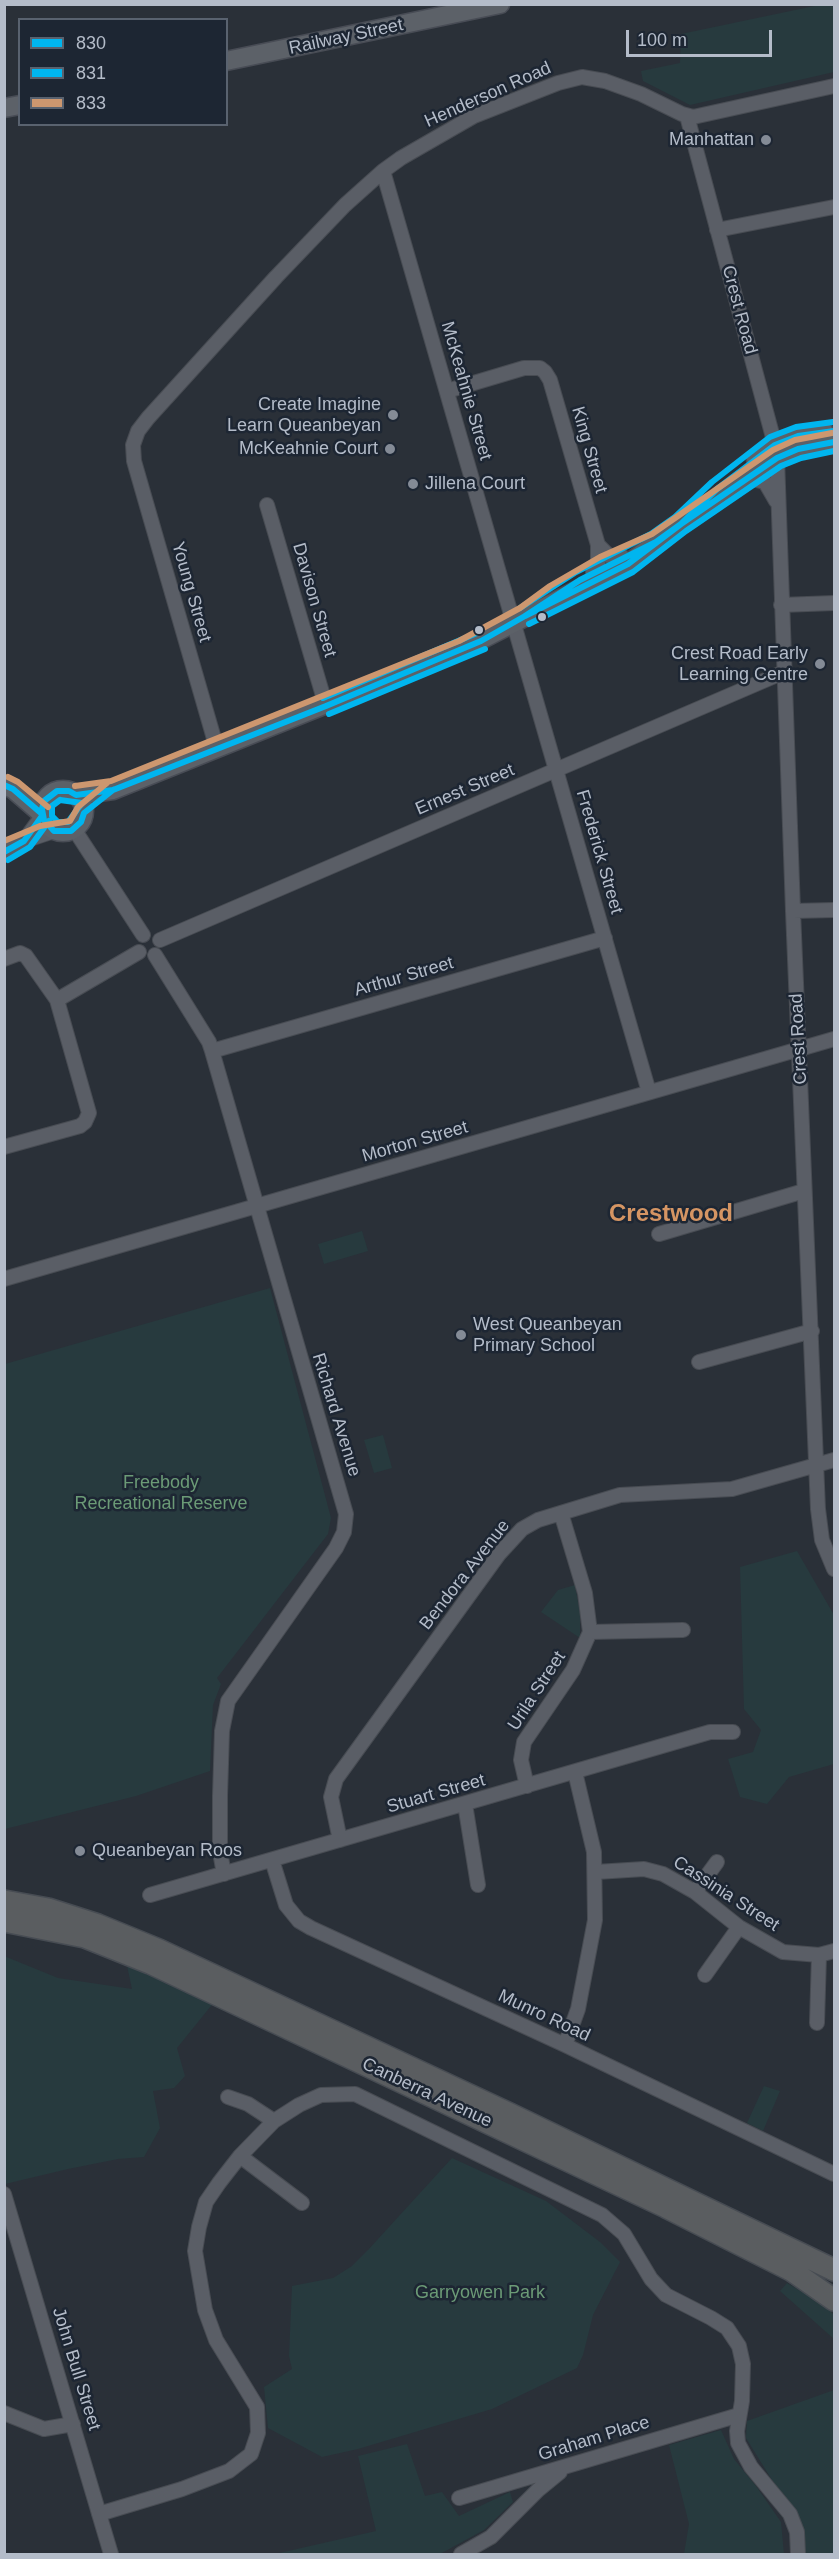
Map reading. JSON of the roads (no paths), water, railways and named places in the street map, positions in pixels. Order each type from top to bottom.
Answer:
[{"type":"highway","name":"Canberra Avenue","points":[[4,1901],[48,1909],[159,1950],[550,2133],[834,2270]]},
{"type":"highway","name":"Canberra Avenue","points":[[4,1921],[85,1937],[150,1963],[666,2207],[791,2270],[834,2300]]},
{"type":"highway","name":"Canberra Avenue","points":[[797,2252],[834,2282]]},
{"type":"main road","name":"Railway Street","points":[[228,62],[500,4]]},
{"type":"main road","points":[[681,524],[717,489],[798,436],[834,431]]},
{"type":"main road","points":[[76,795],[113,790],[463,649],[628,564],[681,524],[744,482],[776,452],[834,442]]},
{"type":"main road","points":[[519,619],[555,594],[593,572],[656,542]]},
{"type":"main road","points":[[9,787],[53,793],[65,790],[76,795],[81,801],[84,813],[81,822],[74,829],[64,832],[54,831],[46,825],[42,815],[9,787]]},
{"type":"main road","points":[[84,813],[113,790]]},
{"type":"main road","points":[[42,815],[44,801],[53,793]]},
{"type":"street","name":"Henderson Road","points":[[133,446],[138,431],[148,418],[316,234],[383,171],[423,144],[474,116],[570,79],[594,78],[616,84],[687,117]]},
{"type":"street","points":[[687,117],[834,86]]},
{"type":"street","name":"Crest Road","points":[[687,117],[776,452],[816,1464],[820,1529],[825,1550],[834,1569]]},
{"type":"street","name":"McKeahnie Street","points":[[383,171],[447,391],[519,619]]},
{"type":"street","points":[[717,230],[834,207]]},
{"type":"street","name":"King Street","points":[[447,391],[524,368],[540,368],[545,372],[550,380],[598,545],[598,565],[593,572]]},
{"type":"street","name":"Young Street","points":[[133,446],[134,461],[218,749]]},
{"type":"street","points":[[744,482],[752,479],[765,482],[772,490],[778,506]]},
{"type":"street","name":"Davison Street","points":[[267,505],[326,706]]},
{"type":"street","points":[[598,545],[609,556],[623,558]]},
{"type":"street","points":[[781,605],[834,603]]},
{"type":"street","name":"Frederick Street","points":[[519,619],[556,770],[649,1092]]},
{"type":"street","name":"Ernest Street","points":[[160,940],[784,672]]},
{"type":"street","points":[[24,841],[42,815]]},
{"type":"street","points":[[74,829],[143,935]]},
{"type":"street","points":[[4,852],[24,841],[54,831]]},
{"type":"street","points":[[793,911],[834,910]]},
{"type":"street","points":[[150,933],[160,940],[161,947],[155,955],[148,957],[139,952],[138,941],[143,935],[150,933]]},
{"type":"street","name":"Arthur Street","points":[[212,1051],[605,938]]},
{"type":"street","points":[[57,1000],[139,952]]},
{"type":"street","points":[[4,959],[16,953],[26,956],[57,1000],[88,1109],[86,1122],[74,1128],[4,1147]]},
{"type":"street","name":"Richard Avenue","points":[[155,955],[209,1042],[341,1496],[346,1520],[344,1532],[336,1548],[228,1701],[222,1731],[220,1796],[220,1852],[224,1874]]},
{"type":"street","name":"Morton Street","points":[[4,1279],[834,1039]]},
{"type":"street","points":[[659,1234],[804,1191]]},
{"type":"street","points":[[699,1362],[812,1331]]},
{"type":"street","name":"Bendora Avenue","points":[[340,1840],[331,1797],[336,1779],[510,1541],[531,1523],[620,1496],[732,1489],[834,1460]]},
{"type":"street","points":[[561,1513],[585,1593],[590,1632],[683,1630]]},
{"type":"street","name":"Urila Street","points":[[527,1786],[521,1760],[524,1742],[573,1670],[590,1632]]},
{"type":"street","name":"Stuart Street","points":[[150,1895],[710,1732],[733,1732]]},
{"type":"street","points":[[565,2045],[578,2009],[591,1947],[596,1872],[591,1834],[575,1772]]},
{"type":"street","points":[[465,1804],[478,1885]]},
{"type":"street","name":"Munro Road","points":[[272,1860],[286,1905],[299,1922],[565,2045],[834,2174]]},
{"type":"street","points":[[695,1892],[717,1863]]},
{"type":"street","name":"Cassinia Street","points":[[596,1872],[653,1870],[695,1892],[739,1927],[783,1952],[819,1955],[834,1951]]},
{"type":"street","points":[[705,1975],[739,1927]]},
{"type":"street","points":[[817,2023],[819,1955]]},
{"type":"street","points":[[99,2514],[220,2475],[251,2454],[258,2433],[257,2407],[216,2340],[205,2310],[195,2251],[198,2227],[206,2202],[240,2156],[274,2121],[299,2104],[321,2095],[355,2094],[602,2215],[624,2234],[651,2279],[666,2295],[717,2321],[734,2336],[743,2364],[736,2431],[740,2448],[751,2467],[790,2514],[797,2532],[798,2554]]},
{"type":"street","points":[[228,2097],[248,2104],[274,2121]]},
{"type":"street","points":[[240,2156],[302,2203]]},
{"type":"street","name":"John Bull Street","points":[[4,2194],[111,2554]]},
{"type":"street","points":[[4,2413],[44,2429],[73,2424]]},
{"type":"street","name":"Graham Place","points":[[459,2498],[739,2415]]},
{"type":"street","points":[[461,2554],[491,2537],[549,2480],[573,2464]]},
{"type":"street","points":[[519,2508],[521,2480]]},
{"type":"place","name":"Manhattan","points":[[766,140]]},
{"type":"place","name":"Create Imagine Learn Queanbeyan","points":[[393,415]]},
{"type":"place","name":"McKeahnie Court","points":[[390,449]]},
{"type":"place","name":"Jillena Court","points":[[413,484]]},
{"type":"place","name":"Crest Road Early Learning Centre","points":[[820,664]]},
{"type":"place","name":"West Queanbeyan Primary School","points":[[461,1335]]},
{"type":"place","name":"Queanbeyan Roos","points":[[80,1851]]},
{"type":"district","name":"Crestwood","points":[[671,1214]]},
{"type":"park label","name":"Freebody Recreational Reserve","points":[[161,1493]]},
{"type":"park label","name":"Garryowen Park","points":[[480,2293]]}]
